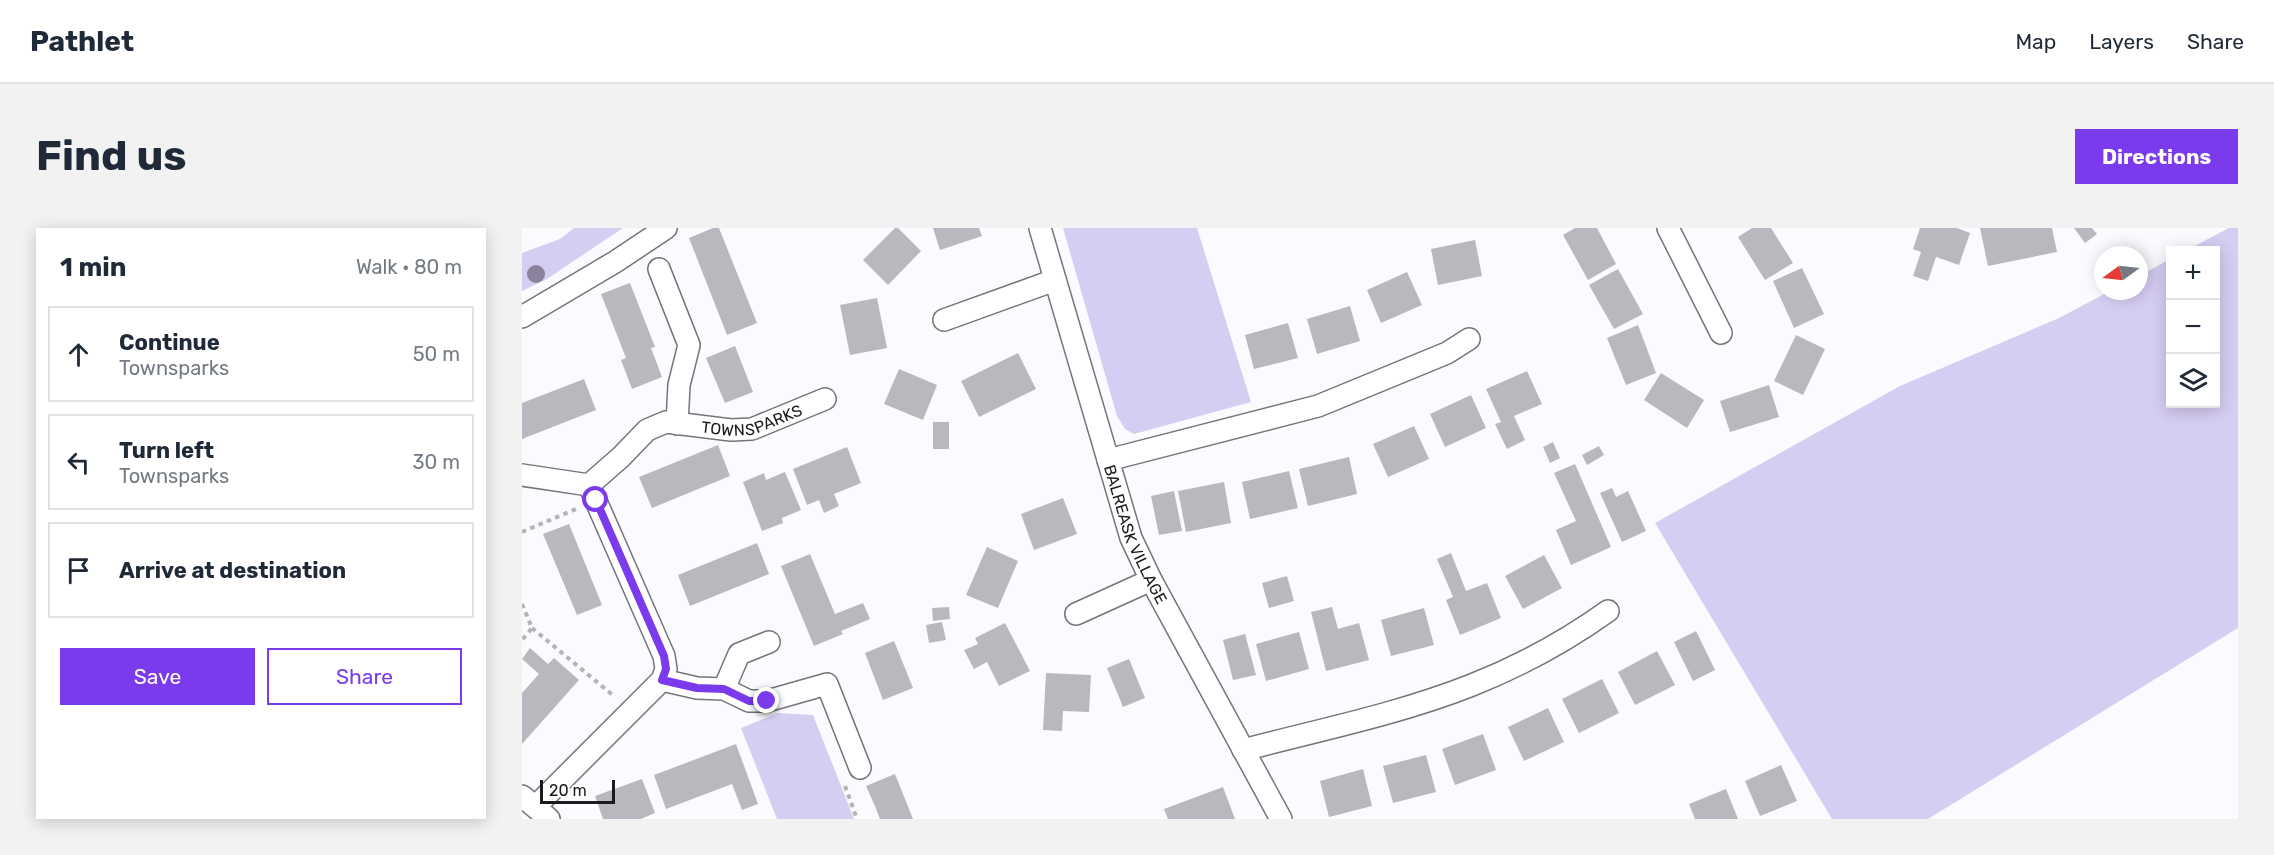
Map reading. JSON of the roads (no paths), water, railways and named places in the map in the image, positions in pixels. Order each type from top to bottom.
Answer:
[{"type":"street","points":[[522,317],[615,262],[666,228]]},
{"type":"street","name":"BALREASK VILLAGE","points":[[1040,228],[1131,538],[1151,580],[1281,819]]},
{"type":"street","points":[[1668,228],[1721,333]]},
{"type":"street","name":"TOWNSPARKS","points":[[659,269],[689,345],[678,385],[677,424]]},
{"type":"street","points":[[944,320],[1055,280]]},
{"type":"street","points":[[1108,460],[1318,406],[1447,353],[1469,339]]},
{"type":"street","name":"TOWNSPARKS","points":[[592,492],[647,430],[666,422],[731,430],[752,429],[825,399]]},
{"type":"street","points":[[522,475],[592,492],[664,656],[666,669],[662,680],[536,807]]},
{"type":"street","points":[[1076,614],[1151,580]]},
{"type":"street","points":[[1244,750],[1408,706],[1472,685],[1519,664],[1576,633],[1608,611]]},
{"type":"street","points":[[724,689],[739,654],[769,642]]},
{"type":"street","points":[[662,680],[697,688],[724,689],[749,701],[767,701],[827,684],[860,768]]}]
